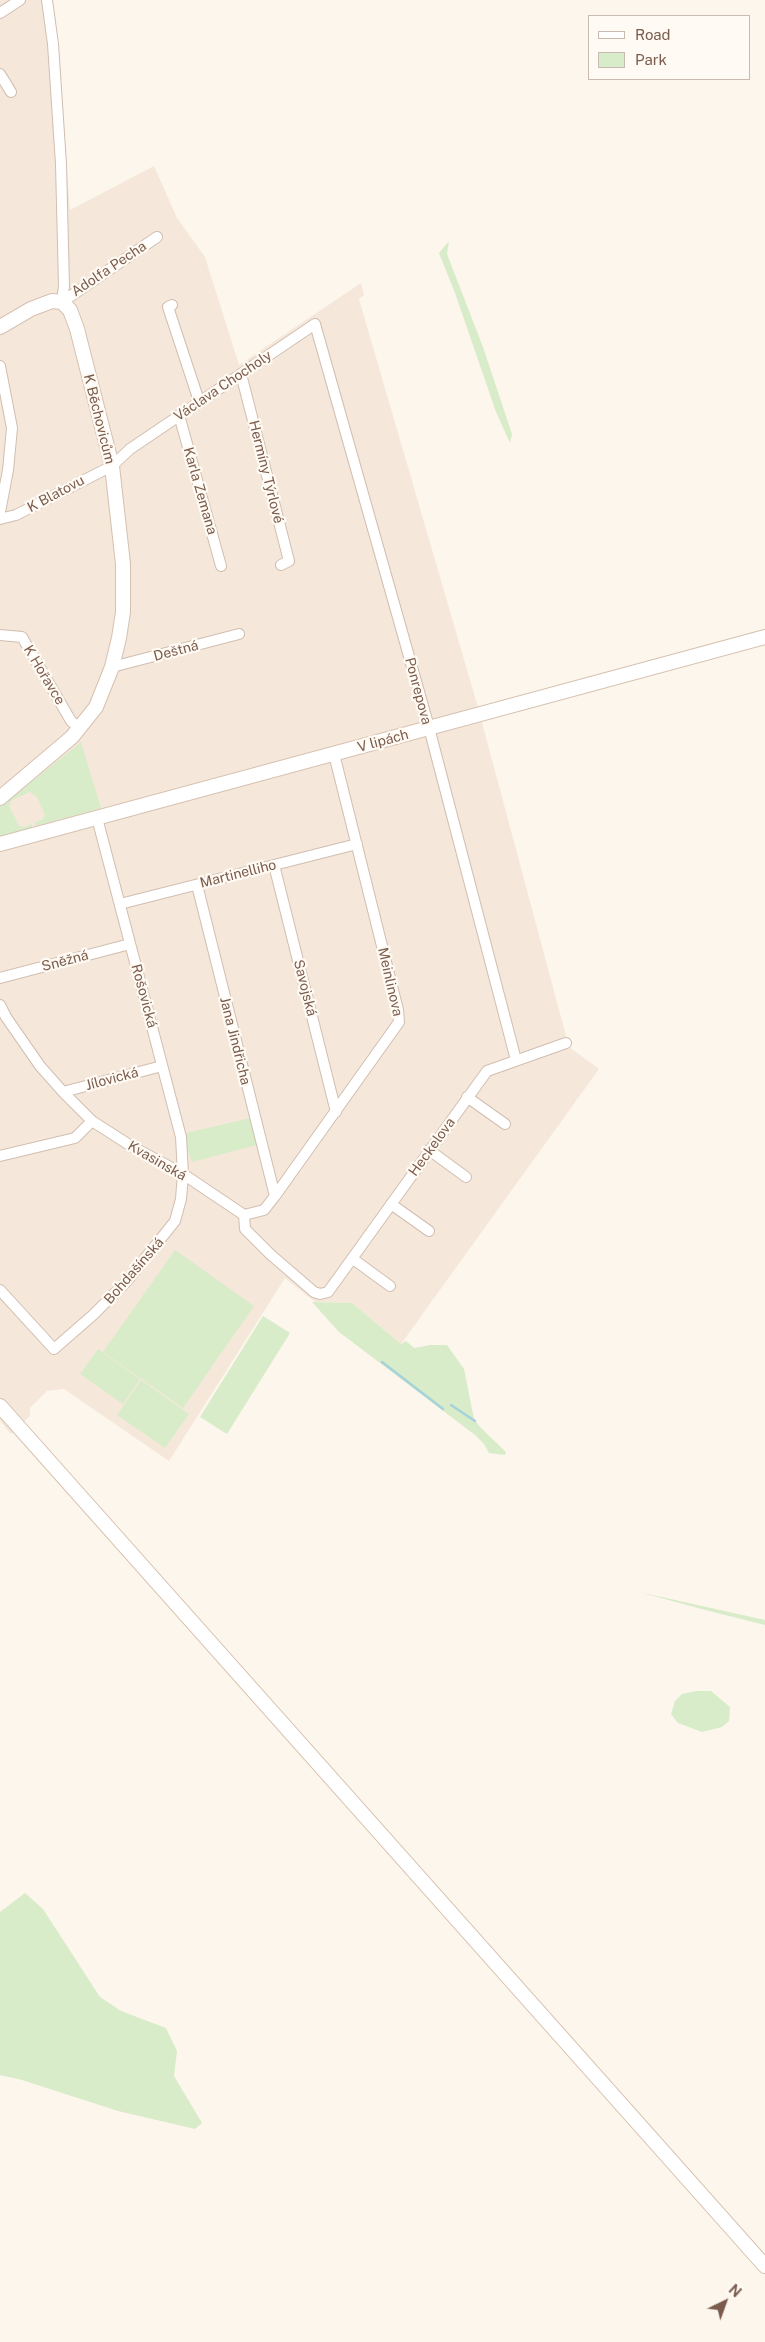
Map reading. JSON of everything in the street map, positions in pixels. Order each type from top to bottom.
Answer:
[{"type":"street","points":[[0,13],[20,0]]},
{"type":"street","points":[[0,327],[40,305],[52,301],[62,302],[64,286],[61,164],[53,44],[46,0]]},
{"type":"street","points":[[0,74],[11,92]]},
{"type":"street","name":"Adolfa Pecha","points":[[62,302],[157,237]]},
{"type":"street","name":"K Běchovicům","points":[[0,798],[80,729],[96,707],[112,667],[119,638],[122,612],[123,564],[112,466],[74,318],[62,302]]},
{"type":"street","points":[[172,305],[168,307],[199,401]]},
{"type":"street","name":"Václava Chocholy","points":[[112,466],[130,449],[316,324]]},
{"type":"street","name":"Ponrepova","points":[[316,324],[429,729],[516,1060]]},
{"type":"street","points":[[0,366],[12,428],[8,470],[0,512]]},
{"type":"street","name":"Hermíny Týrlové","points":[[241,374],[289,561],[280,565]]},
{"type":"street","name":"Karla Zemana","points":[[179,415],[221,566]]},
{"type":"street","name":"K Blatovu","points":[[0,519],[16,515],[112,466]]},
{"type":"street","name":"Deštná","points":[[112,667],[239,634]]},
{"type":"street","name":"K Hořavce","points":[[0,635],[22,637],[71,721],[80,729]]},
{"type":"street","name":"V lipách","points":[[0,844],[765,637]]},
{"type":"street","name":"Meinlinova","points":[[244,1216],[264,1210],[276,1196],[397,1027],[400,1018],[334,754]]},
{"type":"street","name":"Rošovická","points":[[98,818],[182,1142],[183,1174]]},
{"type":"street","name":"Martinelliho","points":[[120,904],[357,844]]},
{"type":"street","name":"Savojská","points":[[274,865],[336,1112]]},
{"type":"street","name":"Jana Jindřicha","points":[[197,885],[276,1196]]},
{"type":"street","name":"Sněžná","points":[[0,978],[130,944]]},
{"type":"street","name":"Kvasinská","points":[[0,1004],[3,1018],[40,1066],[62,1092],[92,1121],[124,1142],[183,1174],[244,1216]]},
{"type":"street","name":"Heckelova","points":[[244,1216],[245,1229],[270,1254],[314,1292],[320,1294],[328,1292],[487,1071],[566,1043]]},
{"type":"street","name":"Jílovická","points":[[62,1092],[162,1066]]},
{"type":"street","points":[[467,1097],[505,1124]]},
{"type":"street","points":[[0,1156],[75,1138],[92,1121]]},
{"type":"street","points":[[429,1150],[466,1177]]},
{"type":"street","name":"Bohdašínská","points":[[0,1290],[54,1349],[93,1315],[175,1222],[181,1199],[183,1174]]},
{"type":"street","points":[[391,1204],[429,1231]]},
{"type":"street","points":[[352,1259],[390,1286]]},
{"type":"street","points":[[0,1406],[765,2266]]},
{"type":"shaded area","points":[[0,0],[51,0],[55,18],[70,210],[154,166],[177,218],[205,257],[239,365],[361,283],[364,295],[359,299],[477,704],[569,1047],[599,1069],[401,1344],[352,1303],[315,1302],[285,1278],[169,1461],[64,1389],[47,1391],[30,1408],[30,1416],[11,1434],[0,1421]]},
{"type":"green space","points":[[449,241],[447,254],[483,347],[512,434],[510,443],[496,412],[455,293],[439,253]]},
{"type":"green space","points":[[81,742],[101,808],[36,826],[34,823],[43,819],[45,815],[37,797],[30,792],[12,800],[9,806],[19,826],[25,827],[31,824],[33,829],[0,837],[0,807],[5,800],[8,804],[8,801]]},
{"type":"green space","points":[[250,1118],[257,1145],[192,1162],[182,1134]]},
{"type":"green space","points":[[175,1250],[254,1306],[183,1408],[103,1352]]},
{"type":"green space","points":[[312,1302],[352,1303],[401,1344],[406,1341],[414,1348],[430,1345],[447,1345],[464,1369],[474,1419],[506,1452],[505,1455],[489,1453],[484,1444],[475,1435],[339,1332]]},
{"type":"green space","points":[[263,1316],[290,1333],[227,1434],[200,1417]]},
{"type":"green space","points":[[98,1349],[140,1379],[123,1404],[80,1374]]},
{"type":"green space","points":[[141,1380],[189,1414],[165,1448],[117,1415]]},
{"type":"green space","points":[[639,1592],[765,1620],[765,1625],[709,1611]]},
{"type":"green space","points":[[696,1691],[711,1691],[730,1707],[729,1721],[722,1727],[702,1732],[678,1723],[671,1714],[675,1701],[682,1694]]},
{"type":"green space","points":[[25,1893],[43,1909],[100,1997],[121,2011],[166,2028],[177,2051],[174,2076],[202,2123],[195,2129],[118,2111],[22,2080],[0,2075],[0,1912]]},
{"type":"waterway","points":[[382,1362],[443,1409]]},
{"type":"waterway","points":[[451,1405],[475,1421]]}]
